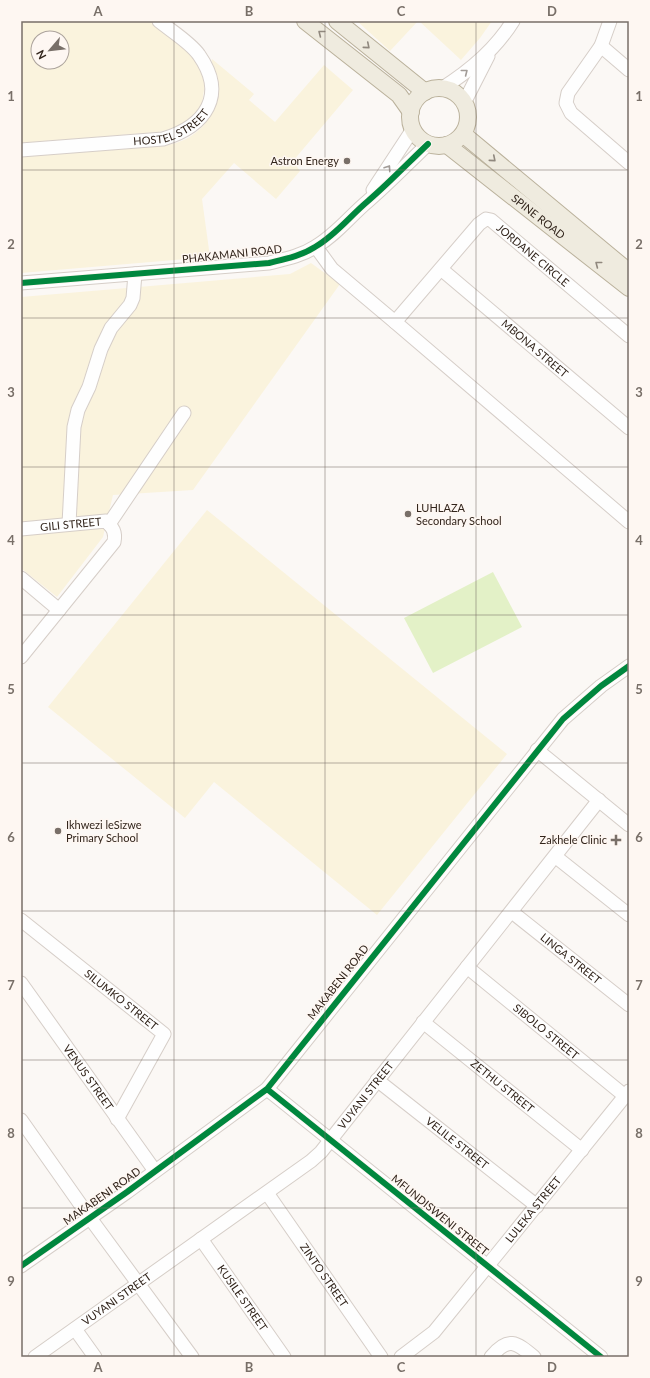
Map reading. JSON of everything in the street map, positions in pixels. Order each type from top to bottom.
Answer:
[{"type":"main road","points":[[306,21],[399,95],[411,112]]},
{"type":"main road","points":[[337,21],[425,92]]},
{"type":"main road","points":[[441,89],[454,93],[464,103],[468,115],[466,128],[463,134],[453,143],[434,146],[421,140],[413,128],[411,112],[414,103],[425,92],[441,89]]},
{"type":"main road","name":"SPINE ROAD","points":[[463,134],[629,272]]},
{"type":"main road","name":"SPINE ROAD","points":[[447,145],[629,288]]},
{"type":"street","name":"HOSTEL STREET","points":[[21,150],[163,139],[180,134],[190,128],[204,114],[211,96],[210,75],[198,53],[159,21]]},
{"type":"street","points":[[464,103],[488,54],[513,21]]},
{"type":"street","points":[[610,21],[601,46],[568,93],[566,103],[571,113],[629,162]]},
{"type":"street","points":[[601,46],[629,70]]},
{"type":"street","points":[[441,89],[488,54]]},
{"type":"street","name":"PHAKAMANI ROAD","points":[[368,201],[413,128]]},
{"type":"street","name":"PHAKAMANI ROAD","points":[[21,283],[269,263],[294,257],[316,247],[336,232],[428,144]]},
{"type":"street","name":"JORDANE CIRCLE","points":[[394,322],[480,224],[486,220],[492,220],[629,336]]},
{"type":"street","points":[[316,247],[332,269],[629,522]]},
{"type":"street","name":"MBONA STREET","points":[[440,269],[629,428]]},
{"type":"street","points":[[69,524],[74,427],[78,410],[89,387],[101,349],[111,328],[130,305],[133,298],[135,274]]},
{"type":"street","points":[[109,524],[184,413]]},
{"type":"street","name":"GILI STREET","points":[[21,529],[106,521],[115,534],[114,542],[21,657]]},
{"type":"street","points":[[21,578],[59,610]]},
{"type":"street","name":"MAKABENI ROAD","points":[[23,1261],[90,1218],[267,1089],[563,719],[601,686],[629,666]]},
{"type":"street","points":[[537,750],[629,825]]},
{"type":"street","name":"VUYANI STREET","points":[[35,1357],[267,1193],[321,1152],[423,1022],[556,857],[599,800]]},
{"type":"street","points":[[556,857],[629,915]]},
{"type":"street","name":"LINGA STREET","points":[[512,912],[629,1005]]},
{"type":"street","name":"SILUMKO STREET","points":[[21,920],[164,1034],[117,1119]]},
{"type":"street","name":"SIBOLO STREET","points":[[467,967],[627,1094]]},
{"type":"street","name":"VENUS STREET","points":[[21,983],[155,1171]]},
{"type":"street","name":"ZETHU STREET","points":[[423,1022],[582,1150]]},
{"type":"street","name":"VELILE STREET","points":[[377,1080],[537,1206]]},
{"type":"street","name":"MFUNDISWENI STREET","points":[[267,1089],[601,1357]]},
{"type":"street","name":"LULEKA STREET","points":[[401,1357],[434,1332],[627,1094]]},
{"type":"street","points":[[21,1120],[90,1218],[192,1357]]},
{"type":"street","name":"ZINTO STREET","points":[[267,1193],[381,1357]]},
{"type":"street","name":"KUSILE STREET","points":[[201,1239],[284,1357]]},
{"type":"street","points":[[75,1329],[95,1357]]},
{"type":"street","points":[[491,1357],[500,1346],[509,1342],[519,1344],[534,1357]]},
{"type":"green space","points":[[493,572],[522,627],[433,673],[404,618]]},
{"type":"sand","points":[[21,21],[153,21],[192,54],[201,68],[205,83],[202,104],[193,118],[180,127],[158,132],[21,143]]},
{"type":"sand","points":[[357,21],[418,21],[390,51]]},
{"type":"sand","points":[[419,21],[492,21],[461,60]]},
{"type":"sand","points":[[212,59],[254,94],[249,100],[275,122],[324,65],[353,90],[293,161],[300,171],[276,199],[234,163],[202,199],[210,257],[21,273],[21,157],[165,146],[186,139],[206,123],[211,116],[217,100],[218,83],[212,65]]},
{"type":"sand","points":[[311,263],[340,284],[193,490],[113,495],[103,537],[57,597],[22,569],[21,297],[290,274]]},
{"type":"sand","points":[[207,510],[507,754],[377,915],[214,782],[185,818],[48,707]]},
{"type":"cycle path","points":[[21,283],[269,263],[299,255],[330,237],[428,144]]},
{"type":"cycle path","points":[[21,1266],[127,1192],[267,1089],[563,719],[601,686],[629,666]]},
{"type":"cycle path","points":[[267,1089],[601,1357]]},
{"type":"place","name":"Astron Energy","points":[[347,161]]},
{"type":"place","name":"LUHLAZA Secondary School","points":[[408,514]]},
{"type":"place","name":"Ikhwezi leSizwe Primary School","points":[[58,831]]},
{"type":"place","name":"Zakhele Clinic","points":[[616,840]]}]
